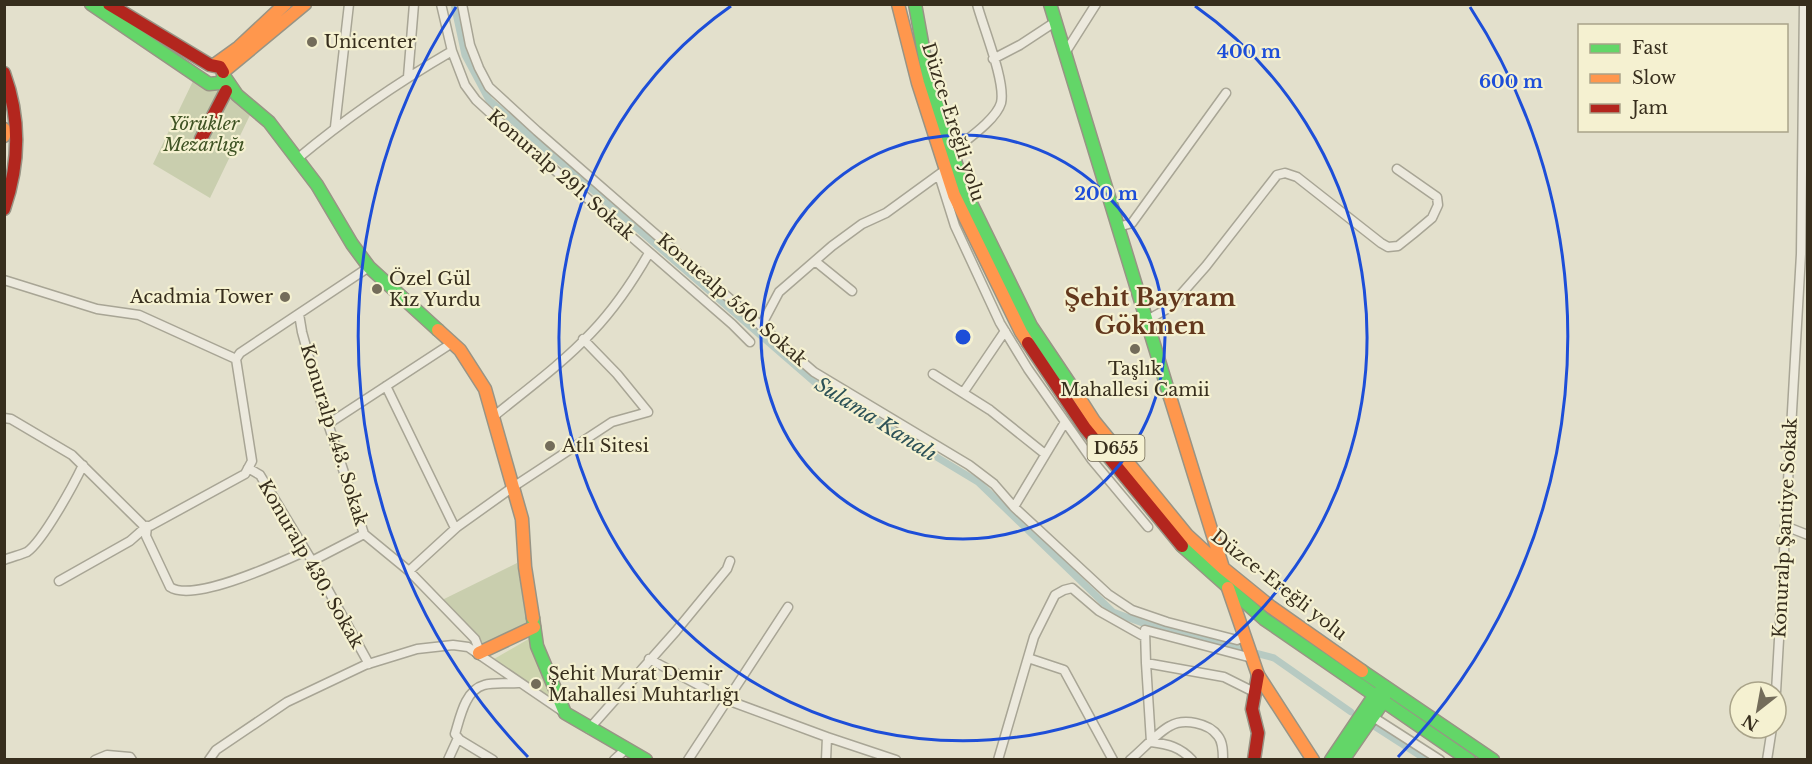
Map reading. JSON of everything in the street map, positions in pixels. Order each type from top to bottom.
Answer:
[{"type":"main road","points":[[91,4],[209,82],[232,93],[269,122],[317,185],[352,244],[369,267],[460,350],[484,389],[493,417],[522,519],[525,567],[537,646],[565,713],[589,729],[646,759]]},
{"type":"main road","points":[[109,4],[218,69],[232,93]]},
{"type":"main road","points":[[218,69],[285,4]]},
{"type":"main road","points":[[209,82],[205,70],[218,69],[253,50],[305,4]]},
{"type":"main road","name":"Düzce-Ereğli yolu","points":[[898,4],[942,172],[1021,332],[1085,428],[1178,543],[1228,588],[1264,619],[1469,759]]},
{"type":"main road","name":"Düzce-Ereğli yolu","points":[[915,4],[929,81],[965,191],[1031,326],[1094,421],[1186,535],[1223,568],[1271,607],[1386,688],[1493,759]]},
{"type":"main road","points":[[1050,4],[1223,568]]},
{"type":"main road","points":[[209,82],[221,81],[218,69]]},
{"type":"main road","points":[[4,73],[15,109],[16,169],[12,191],[4,209]]},
{"type":"main road","points":[[201,139],[232,93]]},
{"type":"main road","points":[[4,129],[4,135]]},
{"type":"main road","points":[[1228,588],[1258,675],[1313,759]]},
{"type":"main road","points":[[479,652],[534,627]]},
{"type":"main road","points":[[1254,759],[1258,733],[1252,709],[1258,675]]},
{"type":"main road","points":[[1330,759],[1386,688]]},
{"type":"main road","points":[[1343,759],[1373,717],[1378,699]]},
{"type":"street","points":[[335,128],[349,4]]},
{"type":"street","points":[[408,77],[414,4]]},
{"type":"street","name":"Konuralp 291. Sokak","points":[[441,4],[452,51],[465,85],[476,100],[750,342]]},
{"type":"street","name":"Konuealp 550. Sokak","points":[[462,4],[470,45],[489,87],[814,372],[969,465],[994,484],[1014,507],[1108,594],[1132,610],[1167,622],[1237,639],[1245,637]]},
{"type":"street","points":[[952,152],[990,120],[1001,103],[1001,84],[976,4]]},
{"type":"street","points":[[1065,53],[1096,4]]},
{"type":"street","name":"Konuralp Şantiye Sokak","points":[[1777,680],[1801,254],[1806,102],[1804,4]]},
{"type":"street","points":[[993,59],[1020,45],[1055,22]]},
{"type":"street","points":[[297,159],[335,128],[408,77],[452,51]]},
{"type":"street","points":[[1118,227],[1132,223],[1227,93]]},
{"type":"street","points":[[1147,320],[1167,309],[1176,300],[1206,266],[1277,175],[1285,173],[1297,177],[1381,243],[1388,247],[1398,246],[1432,218],[1438,205],[1437,197],[1397,169]]},
{"type":"street","points":[[761,326],[779,292],[815,261],[849,233],[885,213],[942,172],[955,226],[1005,332],[1092,460],[1148,527]]},
{"type":"street","points":[[493,417],[591,333],[635,278],[649,253]]},
{"type":"street","points":[[815,261],[852,291]]},
{"type":"street","points":[[59,581],[130,541],[147,526],[245,474],[252,461],[236,359],[240,352],[369,267]]},
{"type":"street","points":[[4,280],[97,309],[139,315],[236,359]]},
{"type":"street","name":"Konuralp 443. Sokak","points":[[299,314],[328,424],[364,534],[409,571],[475,639],[479,652]]},
{"type":"street","points":[[963,393],[1005,332]]},
{"type":"street","points":[[409,571],[455,528],[513,487],[612,422],[648,412],[617,374],[583,339]]},
{"type":"street","points":[[328,424],[452,343]]},
{"type":"street","points":[[933,374],[990,410],[1045,454]]},
{"type":"street","points":[[386,386],[455,528]]},
{"type":"street","points":[[4,418],[11,419],[72,455],[144,526],[147,526]]},
{"type":"street","points":[[1014,507],[1065,423]]},
{"type":"street","points":[[4,560],[28,551],[45,531],[75,483],[83,465]]},
{"type":"street","name":"Konuralp 430. Sokak","points":[[248,468],[260,475],[312,561],[369,664]]},
{"type":"street","points":[[147,526],[146,536],[170,587],[176,592],[195,592],[223,584],[306,551]]},
{"type":"street","points":[[1785,526],[1808,536]]},
{"type":"street","points":[[312,561],[364,534]]},
{"type":"street","points":[[589,729],[676,631],[727,569],[730,561]]},
{"type":"street","points":[[998,759],[1034,637],[1055,595],[1072,588],[1099,611],[1145,637]]},
{"type":"street","points":[[688,759],[788,607]]},
{"type":"street","points":[[1151,742],[1145,630],[1252,658]]},
{"type":"street","points":[[209,759],[216,750],[287,702],[342,674],[417,649],[453,645],[468,647],[479,652],[519,683],[565,713]]},
{"type":"street","points":[[1028,658],[1064,670],[1113,759]]},
{"type":"street","points":[[649,659],[727,700],[827,737],[896,759]]},
{"type":"street","points":[[1146,663],[1224,677],[1254,692]]},
{"type":"street","points":[[493,759],[455,734],[462,712],[472,692],[483,685],[519,683]]},
{"type":"street","points":[[1373,717],[1440,759]]},
{"type":"street","points":[[1130,759],[1171,725],[1186,722],[1203,725],[1219,737],[1223,759]]},
{"type":"street","points":[[826,759],[827,737]]},
{"type":"street","points":[[448,759],[455,741],[459,738]]},
{"type":"street","points":[[1767,759],[1770,740]]},
{"type":"street","points":[[1151,742],[1183,749],[1192,759]]},
{"type":"street","points":[[614,759],[626,749]]},
{"type":"street","points":[[95,759],[107,755],[132,759]]},
{"type":"green space","name":"Yörükler Mezarlığı","points":[[194,79],[209,82],[251,113],[210,198],[153,164]]},
{"type":"green space","points":[[517,563],[528,625],[483,645],[440,601]]},
{"type":"green space","points":[[532,637],[552,694],[552,700],[494,659]]},
{"type":"waterway","name":"Sulama Kanalı","points":[[454,4],[465,55],[489,100],[819,386],[978,482],[1113,612],[1148,625],[1274,658],[1351,712]]},
{"type":"waterway","points":[[1374,726],[1427,760]]},
{"type":"traffic: fast","points":[[91,4],[209,84],[219,83],[223,79],[223,72]]},
{"type":"traffic: fast","points":[[915,4],[929,81],[965,191],[1031,326],[1078,396]]},
{"type":"traffic: fast","points":[[1050,4],[1170,397]]},
{"type":"traffic: fast","points":[[224,76],[237,95],[269,122],[317,185],[352,244],[369,267],[438,330]]},
{"type":"traffic: fast","points":[[1182,546],[1264,619],[1469,760]]},
{"type":"traffic: fast","points":[[533,618],[537,646],[565,713],[646,760]]},
{"type":"traffic: fast","points":[[1362,671],[1493,760]]},
{"type":"traffic: fast","points":[[1331,760],[1374,696],[1386,688],[1383,702],[1343,760]]},
{"type":"traffic: slow","points":[[214,65],[239,47],[285,4]]},
{"type":"traffic: slow","points":[[223,72],[305,4]]},
{"type":"traffic: slow","points":[[898,4],[918,83],[954,195],[1028,343]]},
{"type":"traffic: slow","points":[[4,129],[4,136]]},
{"type":"traffic: slow","points":[[438,330],[460,350],[485,389],[522,519],[525,567],[533,618]]},
{"type":"traffic: slow","points":[[1078,396],[1094,421],[1187,535],[1271,607],[1362,671]]},
{"type":"traffic: slow","points":[[1170,397],[1223,568]]},
{"type":"traffic: slow","points":[[1228,588],[1258,675],[1313,760]]},
{"type":"traffic: slow","points":[[479,653],[534,627]]},
{"type":"traffic: jam","points":[[109,4],[210,65],[220,67],[223,72]]},
{"type":"traffic: jam","points":[[4,73],[10,90],[16,124],[16,158],[4,209]]},
{"type":"traffic: jam","points":[[201,139],[226,91]]},
{"type":"traffic: jam","points":[[1028,343],[1085,428],[1182,546]]},
{"type":"traffic: jam","points":[[1254,760],[1258,733],[1252,709],[1258,675]]},
{"type":"place","name":"Unicenter","points":[[312,42]]},
{"type":"place","name":"Özel Gül Kız Yurdu","points":[[377,289]]},
{"type":"place","name":"Acadmia Tower","points":[[285,297]]},
{"type":"place","name":"Taşlık Mahallesi Camii","points":[[1135,349]]},
{"type":"place","name":"Atlı Sitesi","points":[[550,446]]},
{"type":"place","name":"Şehit Murat Demir Mahallesi Muhtarlığı","points":[[536,684]]},
{"type":"district","name":"Şehit Bayram Gökmen","points":[[1150,312]]}]
